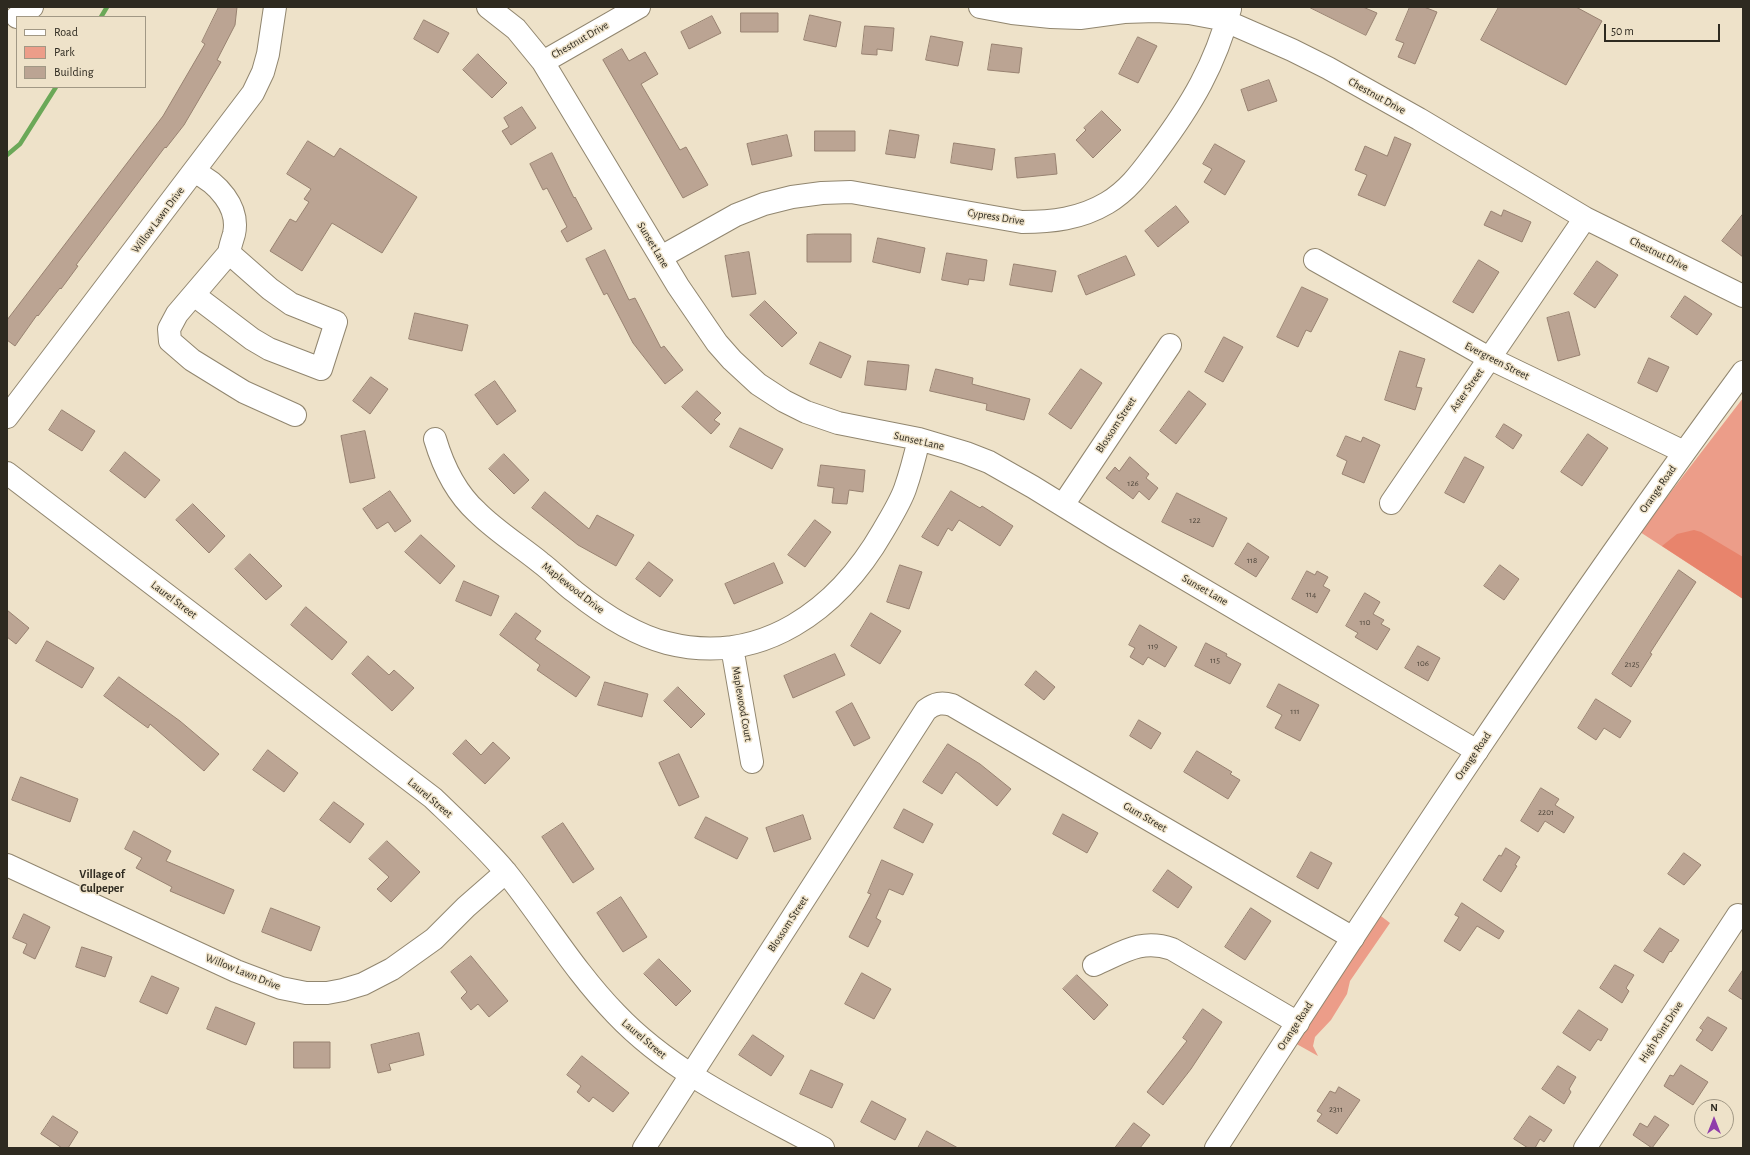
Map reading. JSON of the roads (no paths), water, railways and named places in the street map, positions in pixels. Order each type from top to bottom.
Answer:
[{"type":"street","name":"Willow Lawn Drive","points":[[7,417],[253,93],[263,72],[268,54],[275,7]]},
{"type":"street","name":"Sunset Lane","points":[[488,7],[516,29],[543,62],[661,257],[717,343],[732,360],[758,384],[789,404],[806,412],[838,423],[919,439],[966,453],[989,462],[1477,751]]},
{"type":"street","name":"Chestnut Drive","points":[[543,62],[639,7]]},
{"type":"street","name":"Chestnut Drive","points":[[980,7],[1012,13],[1080,18],[1124,12],[1156,11],[1229,14],[1426,123],[1585,218],[1743,296]]},
{"type":"street","points":[[19,16],[32,8]]},
{"type":"street","name":"Cypress Drive","points":[[661,257],[736,215],[792,197],[822,193],[852,192],[1022,222],[1049,222],[1070,218],[1092,211],[1126,190],[1144,171],[1179,122],[1198,91],[1211,64],[1229,14]]},
{"type":"street","points":[[7,24],[16,18]]},
{"type":"street","points":[[194,172],[213,183],[224,195],[231,208],[234,220],[234,234],[230,242],[229,252],[177,314],[169,329],[170,341],[192,360],[244,392],[295,415]]},
{"type":"street","name":"Aster Street","points":[[1390,503],[1585,218]]},
{"type":"street","points":[[194,295],[252,339],[269,349],[320,369],[336,322],[291,304],[270,289],[229,252]]},
{"type":"street","name":"Evergreen Street","points":[[1315,260],[1489,358],[1684,452]]},
{"type":"street","name":"Blossom Street","points":[[1063,505],[1170,345]]},
{"type":"street","name":"Orange Road","points":[[1216,1148],[1519,688],[1684,452],[1743,372]]},
{"type":"street","name":"Maplewood Drive","points":[[435,439],[448,474],[461,494],[477,513],[549,569],[574,591],[606,614],[641,633],[666,643],[709,648],[732,647],[762,641],[788,629],[808,617],[830,599],[854,575],[871,552],[905,490],[919,439]]},
{"type":"street","name":"Laurel Street","points":[[7,473],[433,798],[469,832],[506,872],[590,986],[616,1015],[638,1036],[691,1075],[823,1148]]},
{"type":"street","name":"Maplewood Court","points":[[732,647],[752,762]]},
{"type":"street","name":"Gum Street","points":[[935,704],[944,703],[952,705],[1353,938]]},
{"type":"street","name":"Blossom Street","points":[[644,1148],[926,710],[935,704]]},
{"type":"street","name":"Willow Lawn Drive","points":[[7,864],[236,971],[281,988],[306,993],[327,993],[343,990],[364,984],[392,969],[434,939],[466,907],[506,872]]},
{"type":"street","name":"High Point Drive","points":[[1585,1148],[1738,915]]},
{"type":"street","points":[[1094,965],[1137,946],[1160,944],[1172,949],[1298,1023]]},
{"type":"waterway","points":[[102,16],[107,7]]},
{"type":"waterway","points":[[7,155],[20,144],[55,88]]},
{"type":"district","name":"Village of Culpeper","points":[[102,881]]}]
